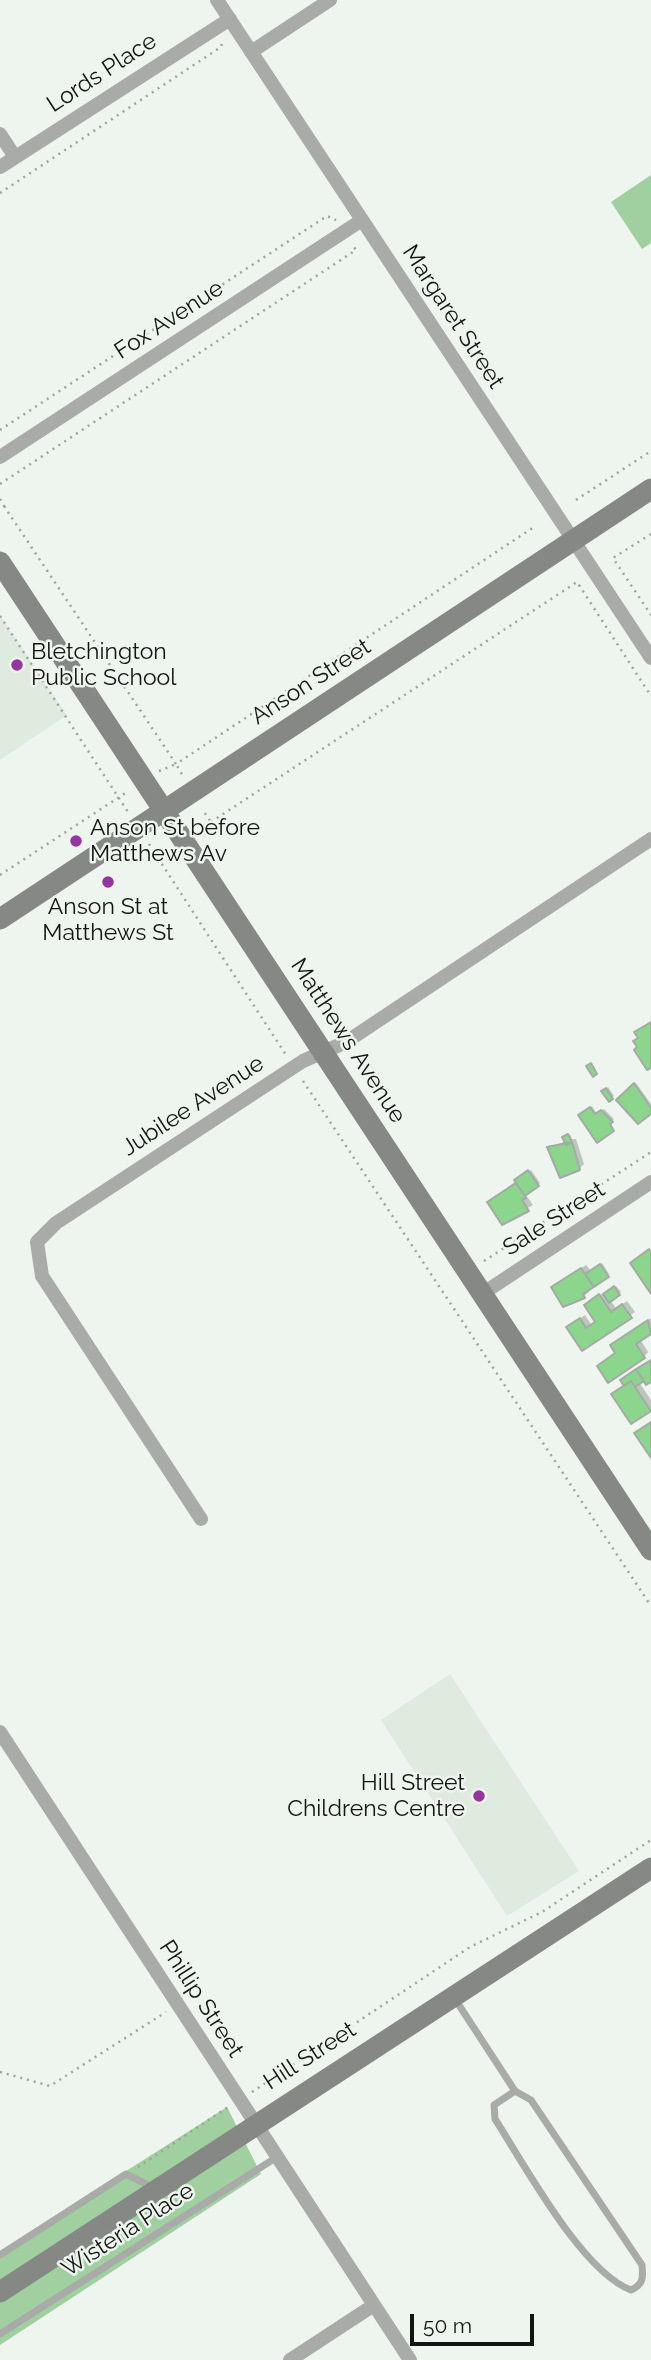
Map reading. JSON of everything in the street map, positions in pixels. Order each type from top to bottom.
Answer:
[{"type":"street","name":"Margaret Street","points":[[217,0],[651,658]]},
{"type":"street","points":[[251,51],[330,0]]},
{"type":"street","name":"Lords Place","points":[[0,167],[230,19]]},
{"type":"street","points":[[0,134],[15,157]]},
{"type":"street","name":"Fox Avenue","points":[[0,457],[362,220]]},
{"type":"street","name":"Anson Street","points":[[0,919],[651,489]]},
{"type":"street","name":"Matthews Avenue","points":[[0,562],[651,1550]]},
{"type":"street","name":"Jubilee Avenue","points":[[201,1519],[42,1276],[37,1242],[55,1223],[294,1067],[346,1042],[651,839]]},
{"type":"street","name":"Sale Street","points":[[482,1294],[651,1182]]},
{"type":"street","name":"Phillip Street","points":[[0,1732],[410,2360]]},
{"type":"street","name":"Hill Street","points":[[0,2292],[651,1868]]},
{"type":"street","points":[[290,2360],[374,2305]]},
{"type":"lane","points":[[453,1995],[515,2091],[531,2100],[642,2265],[643,2278],[639,2287],[631,2290],[620,2286],[596,2266],[548,2203],[495,2119],[494,2105],[515,2091]]},
{"type":"lane","name":"Wisteria Place","points":[[0,2334],[277,2157]]},
{"type":"lane","points":[[0,2255],[126,2174],[156,2189]]},
{"type":"path","points":[[0,193],[221,47]]},
{"type":"path","points":[[576,500],[651,451]]},
{"type":"path","points":[[0,499],[176,764],[534,527]]},
{"type":"path","points":[[0,509],[4,506]]},
{"type":"path","points":[[651,534],[614,558],[651,615]]},
{"type":"path","points":[[201,829],[577,582],[651,696]]},
{"type":"path","points":[[0,616],[128,812]]},
{"type":"path","points":[[0,875],[118,797]]},
{"type":"path","points":[[203,810],[211,822]]},
{"type":"path","points":[[149,844],[651,1606]]},
{"type":"path","points":[[158,858],[169,850]]},
{"type":"path","points":[[467,1269],[485,1261],[651,1152]]},
{"type":"path","points":[[126,2174],[470,1947],[542,1912],[651,1840]]},
{"type":"path","points":[[0,2072],[50,2086],[177,2004]]},
{"type":"shaded area","name":"Bletchington Public School","points":[[0,615],[67,715],[0,760]]},
{"type":"shaded area","name":"Hill Street Childrens Centre","points":[[450,1674],[579,1871],[507,1916],[381,1720]]},
{"type":"green space","points":[[651,175],[651,243],[642,249],[611,202]]},
{"type":"green space","points":[[227,2107],[261,2174],[0,2345],[0,2251]]},
{"type":"building","points":[[651,1022],[651,1068],[647,1070],[634,1050],[637,1047],[633,1041],[638,1038],[634,1032]]},
{"type":"building","points":[[591,1063],[597,1074],[593,1077],[586,1066]]},
{"type":"building","points":[[634,1083],[651,1108],[651,1114],[638,1124],[616,1100]]},
{"type":"building","points":[[606,1088],[613,1099],[609,1102],[601,1091]]},
{"type":"building","points":[[590,1107],[595,1114],[601,1110],[613,1122],[610,1124],[614,1131],[597,1143],[578,1115]]},
{"type":"building","points":[[568,1134],[572,1142],[566,1145],[562,1137]]},
{"type":"building","points":[[572,1142],[580,1170],[560,1178],[547,1147]]},
{"type":"building","points":[[528,1170],[539,1186],[525,1196],[514,1180]]},
{"type":"building","points":[[516,1183],[526,1198],[522,1200],[529,1211],[502,1225],[487,1202]]},
{"type":"building","points":[[649,1249],[651,1252],[651,1294],[630,1263]]},
{"type":"building","points":[[600,1264],[609,1277],[594,1287],[585,1274]]},
{"type":"building","points":[[581,1268],[594,1287],[583,1294],[585,1298],[563,1307],[551,1287]]},
{"type":"building","points":[[614,1286],[620,1295],[609,1303],[603,1294]]},
{"type":"building","points":[[599,1294],[611,1312],[622,1304],[632,1318],[582,1351],[566,1327],[580,1318],[586,1328],[595,1322],[584,1305]]},
{"type":"building","points":[[648,1320],[651,1334],[636,1344],[645,1358],[608,1383],[597,1366],[615,1353],[610,1345]]},
{"type":"building","points":[[651,1360],[651,1382],[646,1385],[636,1369]]},
{"type":"building","points":[[636,1369],[644,1381],[635,1387],[631,1381],[624,1386],[620,1380]]},
{"type":"building","points":[[631,1381],[651,1411],[631,1424],[611,1394]]},
{"type":"building","points":[[651,1422],[651,1458],[634,1433]]},
{"type":"place","name":"Bletchington Public School","points":[[17,665]]},
{"type":"place","name":"Anson St before Matthews Av","points":[[76,841]]},
{"type":"place","name":"Anson St at Matthews St","points":[[108,882]]},
{"type":"place","name":"Hill Street Childrens Centre","points":[[479,1796]]}]
